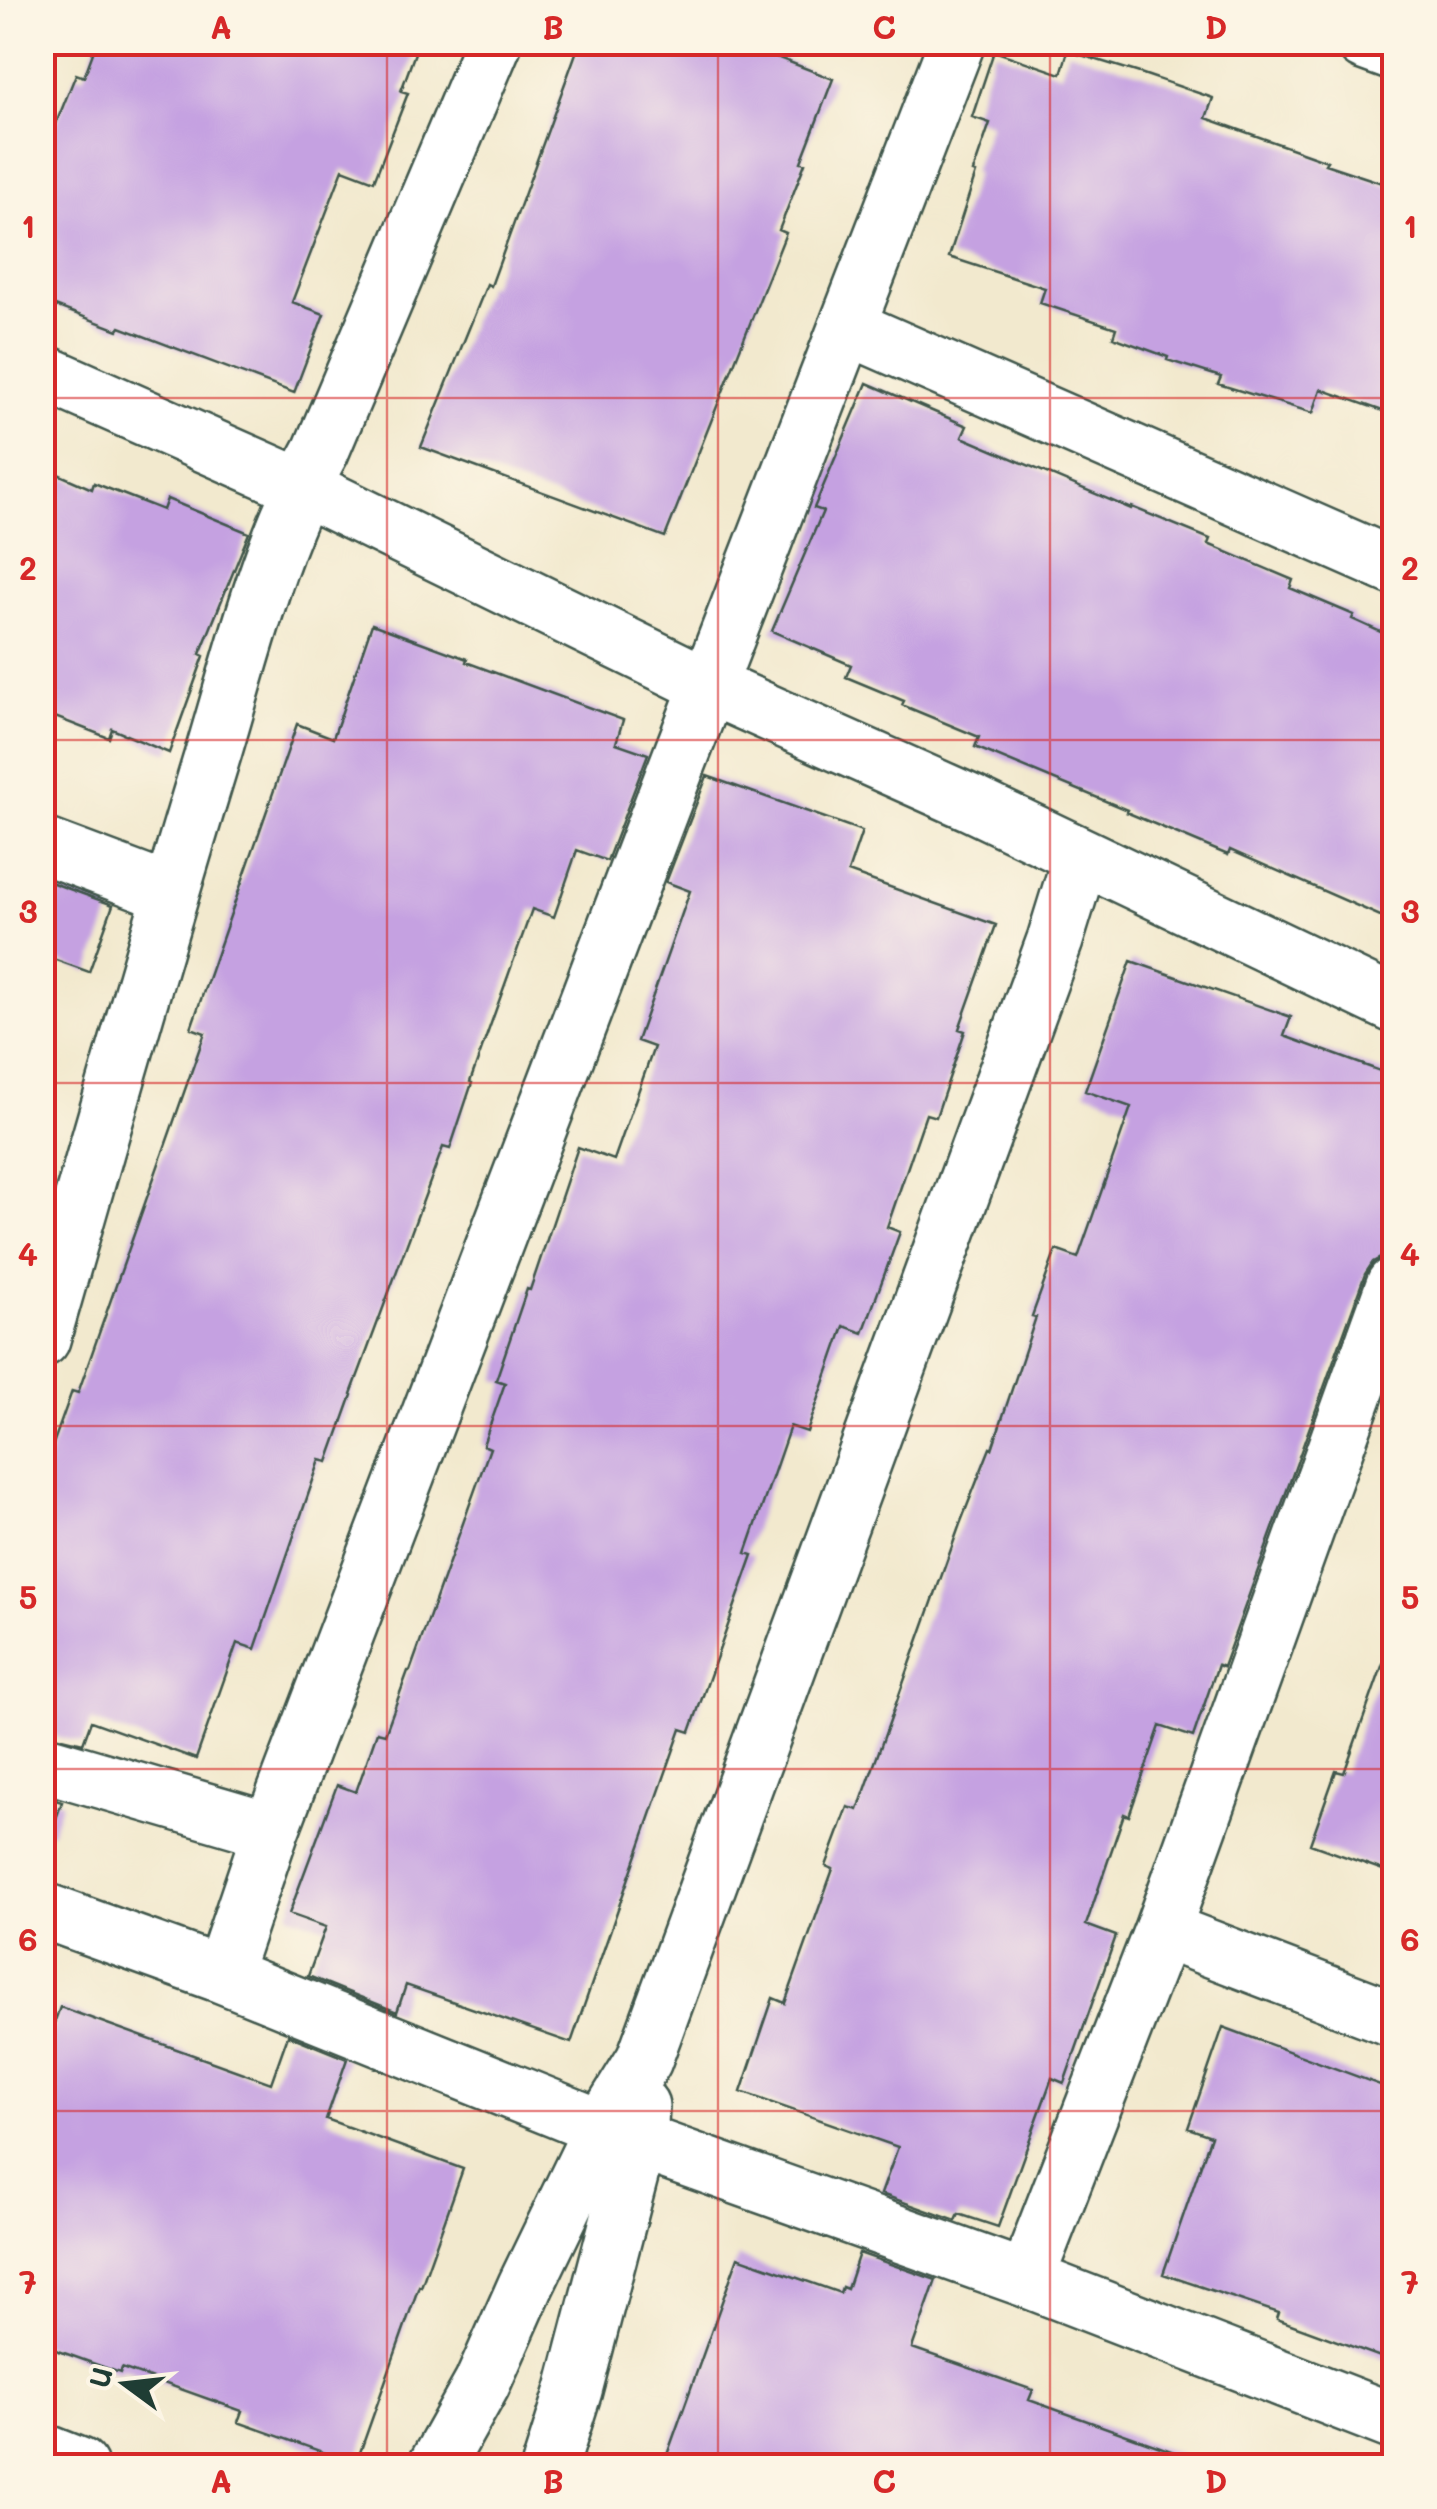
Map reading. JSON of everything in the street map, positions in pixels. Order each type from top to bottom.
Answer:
[{"type":"street","points":[[42,1339],[170,893],[263,590],[302,486],[322,452],[494,42]]},
{"type":"street","points":[[222,1975],[271,1830],[957,42]]},
{"type":"street","points":[[1364,42],[1394,53]]},
{"type":"street","points":[[848,328],[1394,566]]},
{"type":"street","points":[[42,372],[302,486],[708,686],[874,758],[1394,1006]]},
{"type":"street","points":[[42,845],[170,893]]},
{"type":"street","points":[[550,2466],[579,2370],[620,2134],[644,2060],[1055,940],[1082,856]]},
{"type":"street","points":[[1026,2279],[1162,1930],[1394,1285]]},
{"type":"street","points":[[42,1764],[271,1830]]},
{"type":"street","points":[[42,1910],[222,1975],[620,2134],[1026,2279],[1394,2422]]},
{"type":"street","points":[[1162,1930],[1394,2019]]},
{"type":"street","points":[[436,2466],[482,2384],[526,2285],[620,2134]]},
{"type":"street","points":[[503,2341],[579,2370]]},
{"type":"street","points":[[42,2452],[80,2466]]},
{"type":"building","points":[[97,42],[419,42],[401,91],[408,93],[374,181],[343,169],[292,302],[324,314],[294,393],[42,301],[42,158],[76,74],[84,77]]},
{"type":"building","points":[[580,42],[738,42],[833,79],[779,230],[786,233],[665,537],[421,447],[487,284],[491,286]]},
{"type":"building","points":[[994,51],[1061,74],[1068,51],[1143,74],[1213,98],[1206,118],[1394,187],[1394,415],[1321,389],[1313,413],[1218,384],[1221,377],[1113,337],[1116,328],[1040,303],[1045,288],[949,257],[990,123],[972,117]]},
{"type":"building","points":[[867,383],[967,426],[962,437],[1210,539],[1208,544],[1293,580],[1290,588],[1354,615],[1352,619],[1394,638],[1394,922],[1230,850],[1228,855],[975,747],[979,737],[846,677],[851,665],[772,631],[823,511],[814,508]]},
{"type":"building","points":[[42,467],[92,489],[94,483],[163,510],[167,499],[249,533],[200,654],[204,656],[169,753],[112,729],[109,738],[42,712]]},
{"type":"building","points":[[372,624],[623,720],[616,743],[648,754],[607,861],[577,850],[554,917],[532,909],[450,1149],[443,1147],[328,1462],[320,1460],[255,1649],[237,1643],[196,1759],[91,1721],[83,1743],[42,1733],[42,1475],[72,1391],[78,1393],[205,1033],[191,1028],[297,724],[333,738]]},
{"type":"building","points":[[707,776],[862,831],[848,872],[996,925],[959,1029],[965,1031],[936,1117],[926,1114],[887,1227],[900,1232],[863,1333],[844,1326],[807,1432],[790,1426],[746,1553],[753,1555],[690,1732],[681,1729],[571,2043],[406,1985],[397,2012],[308,1976],[326,1927],[289,1914],[337,1785],[356,1792],[377,1732],[385,1734],[410,1671],[490,1448],[483,1445],[505,1383],[496,1380],[578,1147],[614,1160],[654,1047],[637,1041],[690,891],[666,882]]},
{"type":"building","points":[[42,879],[113,905],[89,972],[42,955]]},
{"type":"building","points":[[1131,961],[1291,1017],[1284,1036],[1394,1076],[1394,1230],[1386,1255],[1373,1262],[1365,1274],[1223,1667],[1218,1665],[1193,1737],[1160,1726],[1129,1816],[1124,1814],[1086,1925],[1116,1936],[1064,2083],[1052,2078],[998,2227],[959,2214],[956,2221],[881,2194],[898,2147],[741,2092],[773,1998],[785,2003],[833,1869],[826,1866],[848,1807],[858,1810],[960,1524],[992,1449],[1056,1250],[1078,1258],[1131,1107],[1085,1091]]},
{"type":"building","points":[[1386,1655],[1394,1657],[1394,1874],[1310,1844],[1336,1771],[1344,1773]]},
{"type":"building","points":[[42,1796],[62,1802],[51,1833],[42,1832]]},
{"type":"building","points":[[60,2007],[271,2083],[288,2035],[347,2059],[326,2119],[463,2169],[356,2464],[238,2422],[242,2411],[122,2368],[120,2373],[42,2345],[42,2056]]},
{"type":"building","points":[[1223,2027],[1394,2090],[1394,2362],[1277,2319],[1279,2313],[1163,2274],[1211,2136],[1188,2128]]},
{"type":"building","points":[[859,2253],[936,2280],[912,2348],[1033,2390],[1029,2400],[1191,2458],[1189,2466],[663,2466],[738,2257],[840,2293],[842,2287],[847,2289]]}]
